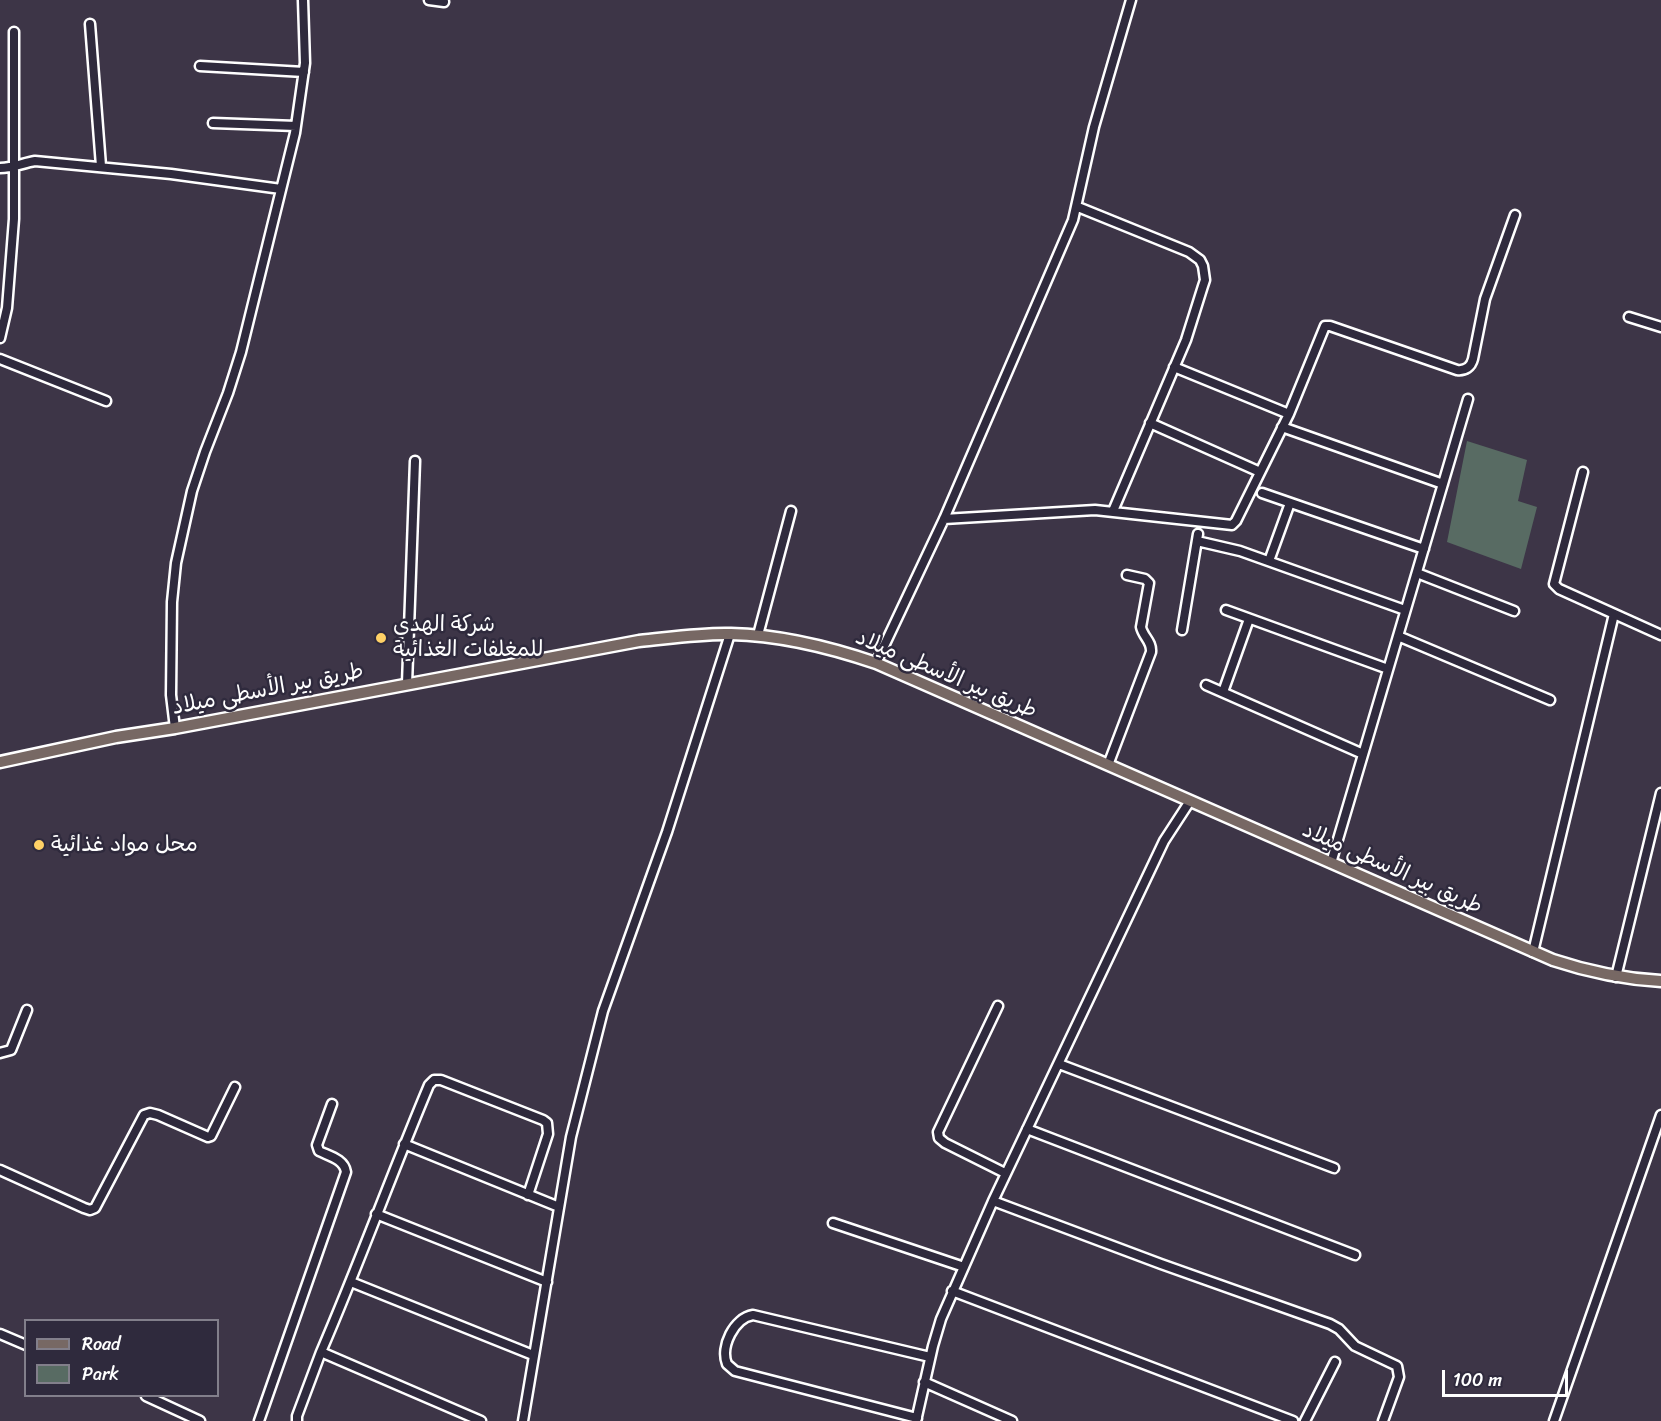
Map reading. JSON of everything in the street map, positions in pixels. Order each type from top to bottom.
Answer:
[{"type":"main road","name":"طريق بير الأسطى ميلاد","points":[[0,762],[116,737],[639,641],[730,634],[758,635],[818,645],[876,663],[1533,952],[1574,967],[1616,977],[1661,981]]},
{"type":"street","points":[[175,728],[171,695],[172,602],[176,563],[192,491],[241,352],[296,126],[304,72],[303,0]]},
{"type":"street","points":[[429,0],[444,2]]},
{"type":"street","points":[[876,663],[944,519],[1077,207],[1094,127],[1131,0]]},
{"type":"street","points":[[90,24],[101,166]]},
{"type":"street","points":[[0,338],[7,308],[14,219],[14,32]]},
{"type":"street","points":[[200,66],[304,72]]},
{"type":"street","points":[[213,123],[296,126]]},
{"type":"street","points":[[0,168],[13,168],[22,163],[35,161],[101,166],[281,189]]},
{"type":"street","points":[[1077,207],[1189,252],[1200,260],[1205,273],[1205,280],[1186,340],[1113,511]]},
{"type":"street","points":[[944,519],[1048,512],[1113,511],[1230,526],[1236,521],[1289,414],[1322,329],[1327,326],[1457,370],[1464,370],[1470,366],[1488,289],[1515,214]]},
{"type":"street","points":[[1629,317],[1661,327]]},
{"type":"street","points":[[0,359],[106,401]]},
{"type":"street","points":[[1174,368],[1289,414]]},
{"type":"street","points":[[1330,863],[1468,399]]},
{"type":"street","points":[[1150,423],[1260,472]]},
{"type":"street","points":[[1282,427],[1443,484]]},
{"type":"street","points":[[407,684],[415,460]]},
{"type":"street","points":[[1583,472],[1554,584],[1559,589],[1661,635]]},
{"type":"street","points":[[1262,493],[1424,549]]},
{"type":"street","points":[[1269,561],[1290,503]]},
{"type":"street","points":[[758,635],[791,511]]},
{"type":"street","points":[[1182,630],[1198,538],[1406,610]]},
{"type":"street","points":[[1417,573],[1514,611]]},
{"type":"street","points":[[1108,765],[1151,652],[1150,643],[1141,627],[1149,584],[1145,579],[1126,575]]},
{"type":"street","points":[[1226,610],[1388,669]]},
{"type":"street","points":[[1533,952],[1614,614]]},
{"type":"street","points":[[1223,692],[1249,620]]},
{"type":"street","points":[[523,1421],[571,1137],[603,1011],[668,832],[730,634]]},
{"type":"street","points":[[1398,636],[1550,700]]},
{"type":"street","points":[[1206,685],[1363,754]]},
{"type":"street","points":[[1616,977],[1661,793]]},
{"type":"street","points":[[930,1358],[753,1315],[744,1318],[736,1325],[730,1335],[725,1360],[735,1371],[917,1420],[930,1358],[952,1291],[1005,1173],[1164,841],[1190,801]]},
{"type":"street","points":[[998,1006],[938,1132],[939,1138],[945,1143],[1005,1173]]},
{"type":"street","points":[[0,1053],[11,1050],[27,1010]]},
{"type":"street","points":[[1059,1064],[1334,1168]]},
{"type":"street","points":[[297,1421],[321,1352],[351,1282],[404,1144],[429,1085],[436,1079],[547,1123],[548,1134],[528,1195]]},
{"type":"street","points":[[0,1170],[90,1210],[95,1208],[144,1115],[150,1113],[158,1115],[208,1137],[211,1136],[235,1087]]},
{"type":"street","points":[[260,1421],[346,1172],[346,1167],[341,1162],[319,1151],[317,1145],[332,1104]]},
{"type":"street","points":[[1554,1421],[1661,1115]]},
{"type":"street","points":[[1027,1129],[1356,1255]]},
{"type":"street","points":[[404,1144],[560,1208]]},
{"type":"street","points":[[993,1201],[1339,1329],[1355,1346],[1393,1362],[1398,1369],[1399,1377],[1383,1421]]},
{"type":"street","points":[[376,1215],[547,1282]]},
{"type":"street","points":[[832,1223],[964,1267]]},
{"type":"street","points":[[351,1282],[533,1356]]},
{"type":"street","points":[[952,1291],[1293,1421]]},
{"type":"street","points":[[0,1334],[24,1344]]},
{"type":"street","points":[[321,1352],[481,1421]]},
{"type":"street","points":[[1305,1421],[1335,1362]]},
{"type":"street","points":[[924,1382],[1012,1421]]},
{"type":"street","points":[[150,1397],[201,1421]]},
{"type":"green space","points":[[1467,441],[1527,460],[1518,501],[1537,507],[1521,569],[1447,542]]},
{"type":"place","name":"شركة الهدي للمغلفات الغذائية","points":[[381,638]]},
{"type":"place","name":"محل مواد غذائية","points":[[39,845]]}]
